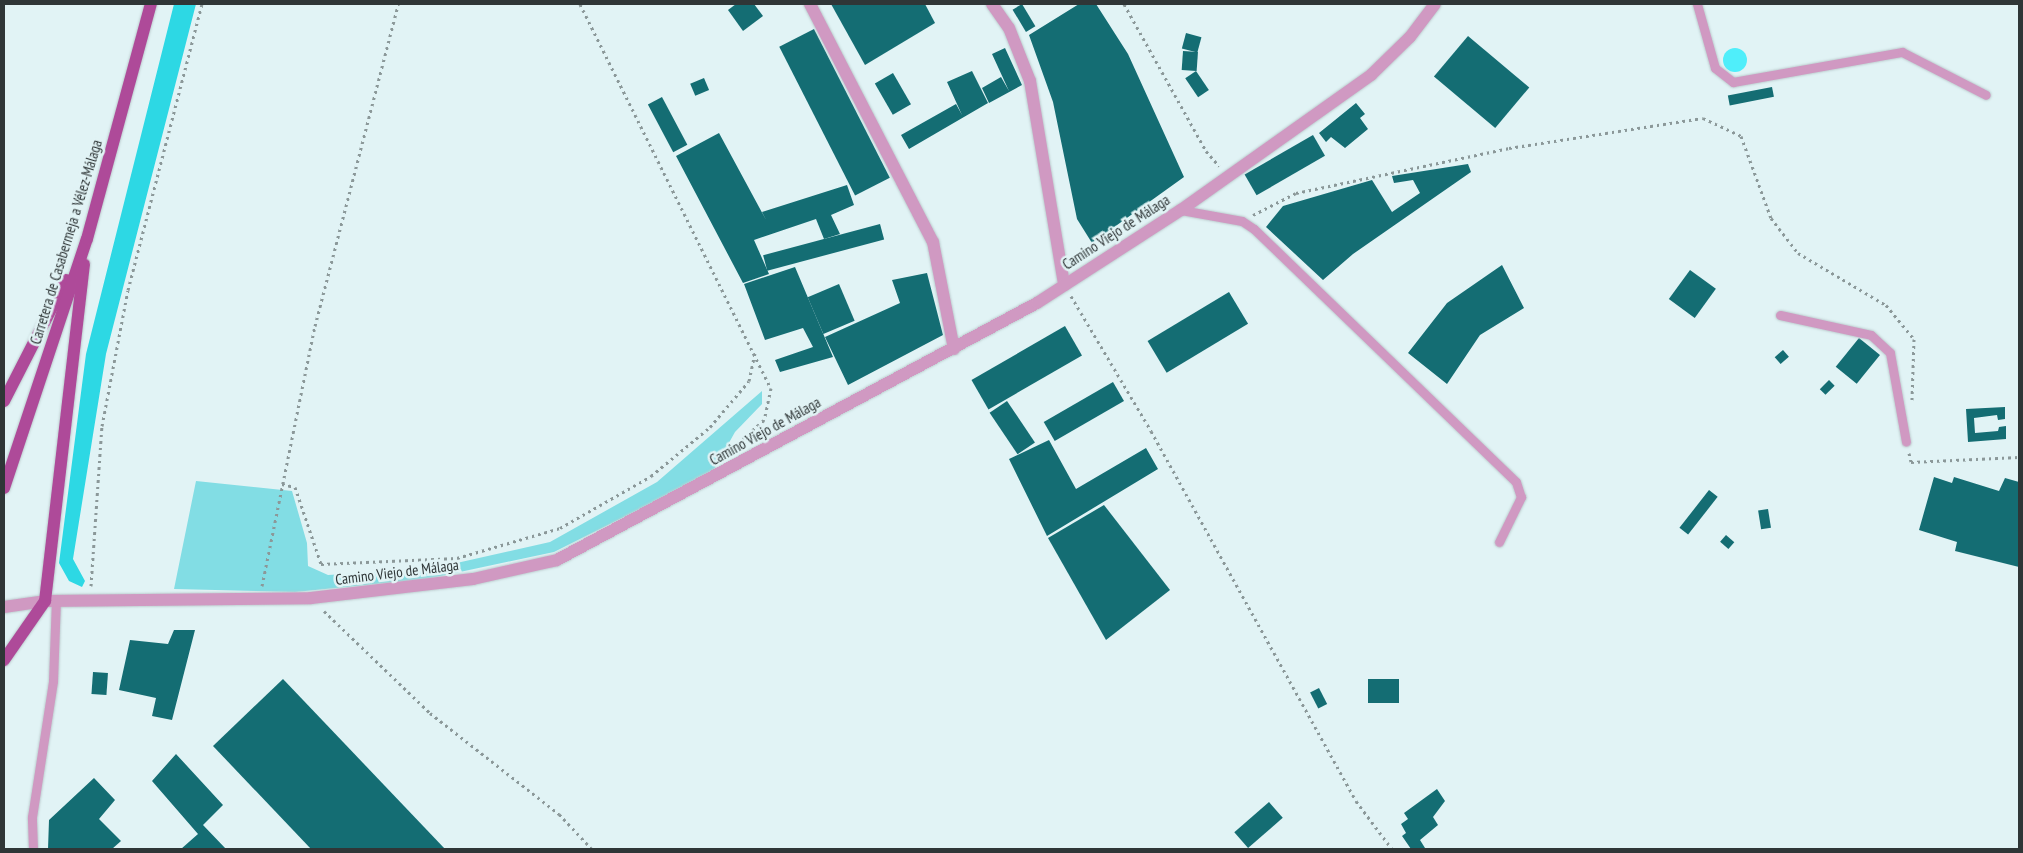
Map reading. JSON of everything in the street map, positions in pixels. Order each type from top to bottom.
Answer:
[{"type":"main road","name":"Carretera de Casabermeja a Vélez-Málaga","points":[[4,488],[86,240],[151,4]]},
{"type":"main road","points":[[4,401],[86,240]]},
{"type":"main road","points":[[4,660],[50,601],[86,240]]},
{"type":"street","points":[[810,4],[933,242],[954,349]]},
{"type":"street","points":[[992,4],[1008,28],[1030,81],[1064,285]]},
{"type":"street","name":"Camino Viejo de Málaga","points":[[4,607],[50,601],[311,598],[473,579],[558,560],[954,349],[1064,285],[1181,210],[1225,174],[1371,75],[1410,37],[1435,4]]},
{"type":"lane","points":[[1697,4],[1715,68],[1733,82],[1902,52],[1986,95]]},
{"type":"lane","points":[[1181,210],[1242,222],[1516,482],[1521,497],[1499,542]]},
{"type":"lane","points":[[1780,315],[1871,335],[1890,353],[1906,442]]},
{"type":"lane","points":[[33,849],[32,817],[53,681],[50,601]]},
{"type":"path","points":[[90,600],[102,426],[128,290],[202,4]]},
{"type":"path","points":[[259,598],[315,326],[398,4]]},
{"type":"path","points":[[580,4],[755,352],[771,388],[764,420],[735,442],[726,458],[727,471]]},
{"type":"path","points":[[1124,4],[1206,151],[1225,174]]},
{"type":"path","points":[[1242,222],[1296,193],[1509,148],[1703,118],[1741,136],[1771,218],[1798,253],[1886,305],[1914,339],[1911,406]]},
{"type":"path","points":[[1064,285],[1151,431],[1356,800],[1392,849]]},
{"type":"path","points":[[282,484],[295,487],[320,564],[457,558],[560,528],[651,476],[710,427],[748,380],[755,352]]},
{"type":"path","points":[[1906,442],[1911,462],[2019,457]]},
{"type":"path","points":[[311,598],[430,713],[559,814],[592,849]]},
{"type":"shaded area","points":[[174,4],[196,4],[106,354],[73,559],[85,581],[82,587],[69,581],[59,563],[86,354]]},
{"type":"shaded area","points":[[1735,48],[1744,51],[1747,60],[1744,69],[1735,72],[1726,69],[1723,60],[1726,51]]},
{"type":"shaded area","points":[[762,391],[762,404],[735,432],[712,473],[554,552],[427,579],[295,592],[174,589],[196,481],[292,491],[307,543],[308,566],[328,575],[430,569],[550,542],[657,482]]},
{"type":"building","points":[[736,4],[754,4],[763,16],[743,31],[728,10]]},
{"type":"building","points":[[831,4],[925,4],[935,23],[865,65]]},
{"type":"building","points":[[1022,4],[1035,26],[1026,32],[1013,10]]},
{"type":"building","points":[[1079,4],[1096,4],[1128,54],[1184,177],[1092,243],[1077,219],[1053,102],[1029,35]]},
{"type":"building","points":[[814,29],[890,178],[855,196],[779,47]]},
{"type":"building","points":[[1186,33],[1201,37],[1197,53],[1182,48]]},
{"type":"building","points":[[1468,36],[1529,87],[1495,128],[1434,77]]},
{"type":"building","points":[[1005,48],[1022,85],[989,103],[982,88],[1001,77],[1009,91],[992,54]]},
{"type":"building","points":[[1183,51],[1198,52],[1197,71],[1182,70]]},
{"type":"building","points":[[972,71],[988,103],[909,149],[901,135],[956,104],[962,115],[947,82]]},
{"type":"building","points":[[1196,71],[1209,90],[1198,97],[1185,78]]},
{"type":"building","points":[[893,73],[911,104],[893,115],[875,84]]},
{"type":"building","points":[[704,78],[709,90],[695,96],[690,84]]},
{"type":"building","points":[[1772,87],[1774,97],[1730,105],[1728,96]]},
{"type":"building","points":[[662,97],[687,145],[673,152],[648,105]]},
{"type":"building","points":[[1356,103],[1365,114],[1360,118],[1368,129],[1345,148],[1331,137],[1326,142],[1319,133]]},
{"type":"building","points":[[719,133],[766,220],[762,212],[847,185],[854,205],[831,215],[840,234],[824,239],[816,219],[754,240],[769,274],[743,283],[676,156]]},
{"type":"building","points":[[1313,135],[1325,156],[1257,195],[1245,174]]},
{"type":"building","points":[[1468,164],[1471,172],[1353,254],[1323,280],[1266,227],[1283,206],[1372,180],[1392,212],[1420,193],[1413,180],[1394,183],[1392,176]]},
{"type":"building","points":[[880,224],[884,239],[767,271],[763,255]]},
{"type":"building","points":[[1502,265],[1524,308],[1480,335],[1447,384],[1408,353],[1447,303]]},
{"type":"building","points":[[795,267],[833,357],[780,372],[775,360],[813,347],[803,328],[765,340],[744,284]]},
{"type":"building","points":[[1690,270],[1716,289],[1695,318],[1669,299]]},
{"type":"building","points":[[927,273],[943,335],[848,385],[825,337],[900,303],[892,280]]},
{"type":"building","points":[[839,284],[855,321],[823,334],[808,297]]},
{"type":"building","points":[[1229,292],[1248,324],[1167,373],[1148,341]]},
{"type":"building","points":[[1065,326],[1082,355],[988,409],[971,380]]},
{"type":"building","points":[[1859,338],[1880,355],[1857,384],[1836,367]]},
{"type":"building","points":[[1783,350],[1789,357],[1781,364],[1775,357]]},
{"type":"building","points":[[1829,380],[1835,386],[1825,395],[1820,389]]},
{"type":"building","points":[[1113,382],[1124,401],[1055,441],[1044,422]]},
{"type":"building","points":[[1007,401],[1035,442],[1018,454],[990,413]]},
{"type":"building","points":[[2005,407],[2005,419],[1998,420],[1997,415],[1974,418],[1975,433],[1998,431],[1999,427],[2006,426],[2006,439],[1968,442],[1966,409]]},
{"type":"building","points":[[1049,440],[1076,489],[1146,448],[1158,469],[1047,536],[1009,459]]},
{"type":"building","points":[[1934,477],[1952,483],[1954,477],[1999,491],[2005,478],[2019,482],[2019,567],[1955,551],[1957,542],[1919,530]]},
{"type":"building","points":[[1709,490],[1718,497],[1688,535],[1679,528]]},
{"type":"building","points":[[1104,505],[1170,590],[1106,640],[1048,538]]},
{"type":"building","points":[[1768,509],[1771,528],[1761,529],[1758,511]]},
{"type":"building","points":[[1726,535],[1734,542],[1728,549],[1720,542]]},
{"type":"building","points":[[174,630],[195,630],[172,720],[152,716],[156,698],[119,690],[130,640],[168,644]]},
{"type":"building","points":[[93,672],[108,673],[106,695],[91,694]]},
{"type":"building","points":[[283,679],[445,849],[311,849],[213,746]]},
{"type":"building","points":[[1368,679],[1399,679],[1399,703],[1368,703]]},
{"type":"building","points":[[1319,688],[1327,704],[1318,709],[1310,693]]},
{"type":"building","points":[[176,754],[223,805],[203,825],[226,849],[181,849],[198,834],[152,781]]},
{"type":"building","points":[[94,778],[115,800],[99,819],[121,841],[112,849],[48,849],[49,820]]},
{"type":"building","points":[[1437,789],[1445,801],[1433,817],[1438,825],[1420,840],[1425,848],[1411,849],[1402,836],[1406,833],[1401,824],[1408,819],[1404,813]]},
{"type":"building","points":[[1269,802],[1283,818],[1248,848],[1234,832]]}]
